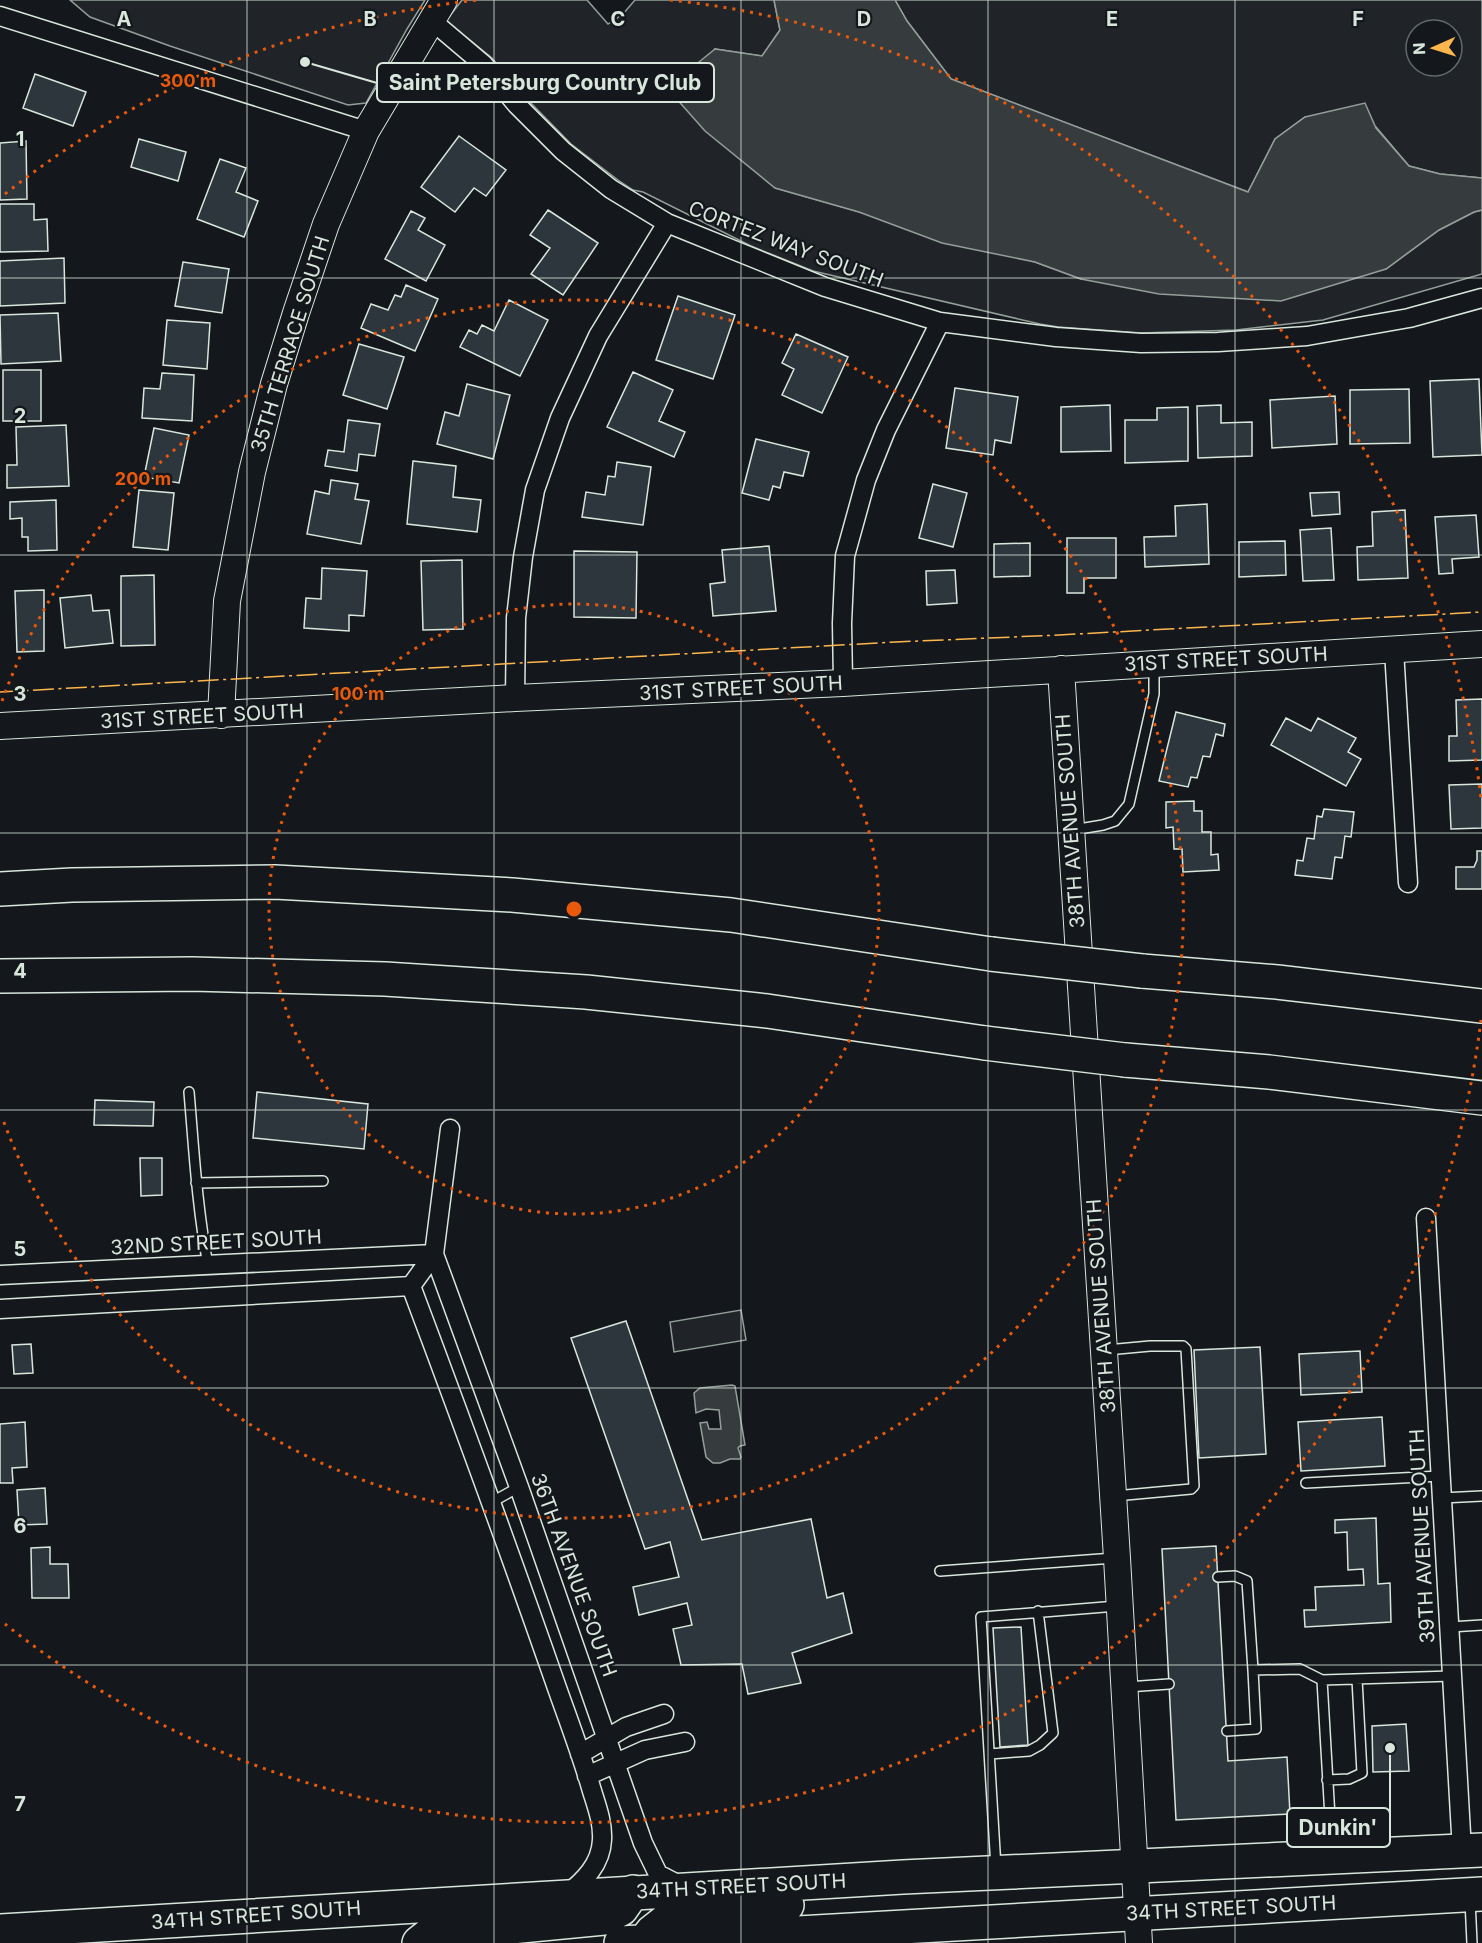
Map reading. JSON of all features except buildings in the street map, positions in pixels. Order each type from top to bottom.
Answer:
[{"type":"highway","points":[[0,889],[72,885],[275,882],[512,895],[731,915],[991,954],[1142,971],[1276,982],[1482,1006]]},
{"type":"highway","points":[[0,976],[204,974],[385,979],[586,992],[767,1011],[985,1043],[1125,1060],[1269,1072],[1482,1098]]},
{"type":"highway","name":"34TH STREET SOUTH","points":[[0,1931],[903,1877],[1472,1850]]},
{"type":"highway","points":[[636,1943],[666,1921],[683,1915],[854,1901],[874,1894],[903,1877]]},
{"type":"highway","points":[[419,1943],[433,1932],[604,1918],[621,1909],[633,1892]]},
{"type":"highway","name":"34TH STREET SOUTH","points":[[636,1943],[1139,1929],[1476,1895]]},
{"type":"street","name":"35TH TERRACE SOUTH","points":[[222,715],[227,601],[252,472],[274,384],[326,224],[366,131],[437,10]]},
{"type":"street","name":"CORTEZ WAY SOUTH","points":[[437,10],[517,105],[562,151],[611,189],[667,223],[825,287],[940,322],[1078,339],[1141,343],[1218,342],[1307,336],[1409,318],[1482,298]]},
{"type":"street","points":[[0,16],[366,131]]},
{"type":"street","points":[[515,698],[516,618],[523,557],[535,490],[560,418],[598,336],[667,223]]},
{"type":"street","points":[[843,683],[842,623],[845,556],[866,480],[886,430],[940,322]]},
{"type":"street","name":"31ST STREET SOUTH","points":[[0,726],[843,683],[1482,644]]},
{"type":"street","points":[[1394,650],[1408,883]]},
{"type":"street","name":"38TH AVENUE SOUTH","points":[[1061,669],[1139,1929]]},
{"type":"street","name":"36TH AVENUE SOUTH","points":[[450,1129],[434,1254],[519,1487],[643,1843],[658,1874],[677,1885],[693,1889]]},
{"type":"street","name":"39TH AVENUE SOUTH","points":[[1426,1218],[1452,1676],[1472,1850]]},
{"type":"street","name":"36TH AVENUE SOUTH","points":[[411,1286],[434,1254]]},
{"type":"street","name":"32ND STREET SOUTH","points":[[0,1275],[434,1254]]},
{"type":"street","points":[[0,1310],[411,1286],[492,1502],[580,1754],[602,1825],[602,1842],[598,1858],[591,1871],[581,1883],[563,1896]]},
{"type":"street","points":[[580,1754],[626,1727],[664,1714]]},
{"type":"street","points":[[587,1776],[645,1750],[685,1742]]},
{"type":"lane","points":[[1071,831],[1115,821],[1129,804],[1152,702],[1154,664]]},
{"type":"lane","points":[[189,1092],[196,1183],[208,1265]]},
{"type":"lane","points":[[196,1183],[323,1181]]},
{"type":"lane","points":[[1104,1350],[1150,1346],[1183,1346],[1186,1349],[1194,1486],[1191,1489],[1113,1496]]},
{"type":"lane","points":[[1306,1483],[1440,1476]]},
{"type":"lane","points":[[492,1502],[519,1487]]},
{"type":"lane","points":[[1442,1498],[1482,1496]]},
{"type":"lane","points":[[940,1571],[1117,1558]]},
{"type":"lane","points":[[1218,1577],[1235,1576],[1247,1581],[1253,1670],[1256,1730],[1227,1731]]},
{"type":"lane","points":[[996,1873],[981,1617],[1120,1606]]},
{"type":"lane","points":[[990,1754],[1029,1751],[1053,1733],[1038,1611]]},
{"type":"lane","points":[[1450,1627],[1482,1625]]},
{"type":"lane","points":[[1253,1670],[1300,1669],[1322,1680],[1452,1676]]},
{"type":"lane","points":[[1328,1780],[1349,1779],[1362,1773],[1357,1679]]},
{"type":"lane","points":[[1322,1680],[1332,1857]]},
{"type":"lane","points":[[1125,1688],[1169,1684]]},
{"type":"lane","points":[[1472,1943],[1476,1895]]},
{"type":"shaded area","points":[[70,0],[425,0],[366,103],[348,105],[90,17]]},
{"type":"shaded area","points":[[462,0],[587,0],[608,24],[623,14],[635,0],[774,0],[780,30],[762,56],[715,49],[775,188],[1035,262],[1081,279],[1386,269],[1439,230],[1482,210],[1482,274],[1323,320],[1236,330],[1141,333],[1040,324],[813,271],[751,246],[643,192],[633,190],[571,144],[526,98],[492,58],[446,21]]},
{"type":"shaded area","points":[[774,0],[895,0],[907,21],[951,79],[1248,192],[1275,139],[1305,117],[1365,103],[1376,128],[1409,166],[1440,174],[1482,178],[1482,210],[1439,230],[1386,269],[1281,301],[1159,294],[1081,279],[1035,262],[942,243],[859,212],[775,188],[705,131],[667,88],[715,49],[762,56],[780,30]]},
{"type":"shaded area","points":[[895,0],[1482,0],[1482,178],[1440,174],[1409,166],[1376,127],[1305,117],[1275,139],[1248,192],[951,79],[907,21]]},
{"type":"shaded area","points":[[741,1310],[746,1340],[674,1352],[670,1322]]},
{"type":"shaded area","points":[[735,1386],[745,1445],[738,1448],[740,1459],[713,1463],[706,1457],[700,1423],[707,1422],[709,1429],[721,1429],[719,1410],[706,1409],[696,1413],[694,1393],[700,1388]]},
{"type":"power","points":[[0,692],[1482,612]]},
{"type":"place","name":"Saint Petersburg Country Club","points":[[305,62]]},
{"type":"place","name":"Dunkin'","points":[[1390,1748]]}]
